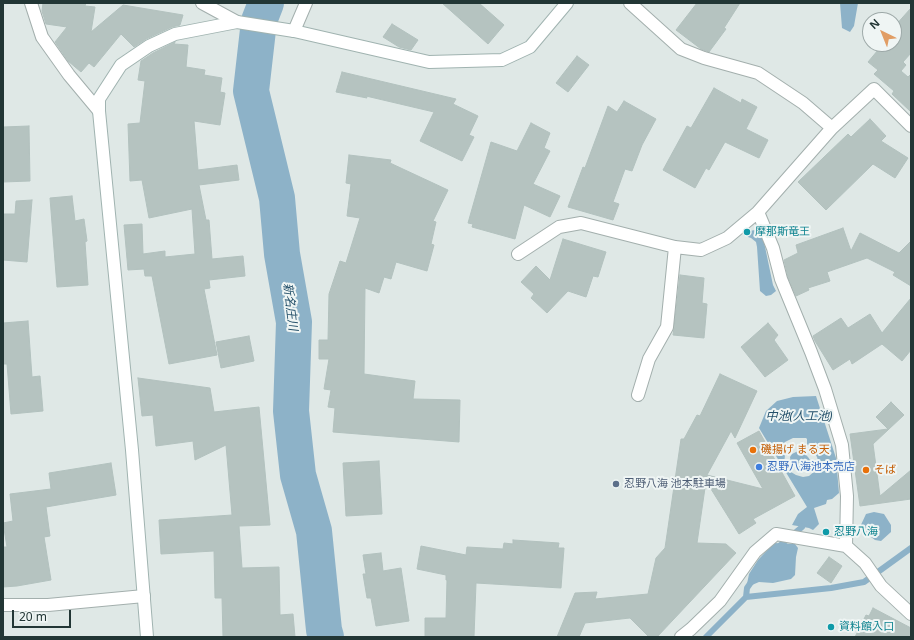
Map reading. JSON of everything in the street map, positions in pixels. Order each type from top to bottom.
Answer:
[{"type":"street","points":[[31,3],[42,37],[69,75],[99,112]]},
{"type":"street","points":[[202,3],[237,22],[294,31],[429,62],[502,60],[530,47],[567,3]]},
{"type":"street","points":[[294,31],[306,3]]},
{"type":"street","points":[[630,3],[681,49],[704,58],[758,73],[803,103],[832,128]]},
{"type":"street","points":[[148,637],[99,99],[121,65],[149,46],[176,34],[237,22]]},
{"type":"street","points":[[518,254],[559,227],[581,223],[675,247],[701,250],[727,238],[758,212],[832,128],[874,89],[911,126]]},
{"type":"street","points":[[758,212],[773,248],[781,279],[825,389],[842,445],[848,496],[846,546]]},
{"type":"street","points":[[638,395],[649,359],[668,327],[675,247]]},
{"type":"street","points":[[681,637],[692,630],[720,601],[755,552],[776,534],[846,546],[865,563],[880,585],[911,614]]},
{"type":"street","points":[[3,605],[48,605],[144,596]]},
{"type":"water","points":[[840,3],[858,3],[854,26],[850,32],[842,28]]},
{"type":"water","points":[[755,230],[761,234],[764,242],[773,285],[776,291],[771,295],[766,296],[760,291],[756,242],[747,235],[749,231]]},
{"type":"water","name":"中池(人工池)","points":[[816,396],[836,458],[839,493],[832,499],[827,500],[826,504],[814,508],[819,524],[813,530],[792,525],[798,514],[807,507],[759,428],[766,411],[777,401],[793,397]],"holes":[[[793,438],[806,438],[807,446],[812,443],[817,448],[814,452],[819,464],[816,470],[809,476],[803,477],[791,472],[784,464],[785,455],[780,449],[785,442]]]},
{"type":"water","name":"中池(人工池)","points":[[798,451],[804,453],[812,463],[809,468],[804,471],[798,470],[791,463],[790,457]]},
{"type":"water","points":[[874,512],[884,514],[891,525],[891,532],[881,541],[875,540],[860,527],[866,514]]},
{"type":"water","points":[[774,543],[795,544],[798,548],[795,575],[791,579],[773,583],[759,582],[752,585],[747,584],[749,574],[758,560]]},
{"type":"building","points":[[43,3],[86,3],[85,6],[95,7],[91,32],[123,5],[183,15],[180,25],[146,39],[134,47],[121,34],[94,67],[89,63],[81,72],[68,61],[55,42],[67,27],[46,24],[42,11]]},
{"type":"building","points":[[442,3],[479,3],[504,25],[488,44]]},
{"type":"building","points":[[697,3],[740,3],[724,28],[726,29],[709,52],[701,49],[676,30]]},
{"type":"building","points":[[911,8],[911,53],[903,62],[906,65],[901,71],[908,77],[911,74],[911,112],[892,94],[894,91],[874,74],[878,70],[868,62],[876,52],[902,52],[902,18]]},
{"type":"building","points":[[392,24],[418,40],[411,50],[399,47],[383,37]]},
{"type":"building","points":[[175,42],[174,44],[188,45],[186,67],[205,70],[204,75],[222,78],[220,92],[225,93],[220,125],[194,121],[198,170],[237,165],[239,180],[199,185],[206,220],[209,220],[212,259],[243,256],[245,276],[209,280],[210,288],[204,289],[217,355],[169,364],[152,276],[145,276],[144,269],[128,270],[124,225],[142,224],[143,254],[165,251],[165,257],[195,254],[192,209],[149,218],[142,180],[130,181],[128,124],[140,123],[145,81],[138,80],[141,61]]},
{"type":"building","points":[[577,56],[589,65],[568,92],[556,83]]},
{"type":"building","points":[[342,72],[456,99],[453,104],[478,116],[469,135],[474,137],[462,161],[420,141],[434,112],[366,96],[367,98],[336,92]]},
{"type":"building","points":[[714,88],[741,103],[742,99],[757,107],[746,129],[768,140],[759,158],[725,142],[709,170],[706,168],[695,188],[663,170],[687,126],[691,128]]},
{"type":"building","points":[[624,101],[656,119],[642,145],[632,171],[625,169],[613,202],[619,204],[613,220],[568,207],[583,167],[585,168],[608,106],[617,112]]},
{"type":"building","points":[[870,119],[886,136],[881,141],[908,158],[895,178],[873,164],[826,210],[798,182],[848,134],[851,137]]},
{"type":"building","points":[[531,123],[550,133],[544,148],[550,151],[533,184],[560,196],[550,217],[524,205],[515,239],[472,227],[473,224],[468,223],[491,142],[517,151]]},
{"type":"building","points":[[29,126],[30,181],[3,182],[3,127]]},
{"type":"building","points":[[349,155],[391,160],[390,163],[448,190],[433,221],[436,222],[431,244],[434,245],[427,271],[396,262],[391,279],[384,277],[379,293],[365,288],[364,374],[415,381],[413,399],[460,400],[459,442],[333,432],[335,408],[328,407],[331,390],[324,389],[329,359],[319,359],[319,340],[328,340],[329,294],[340,261],[346,263],[360,218],[347,216],[351,184],[346,183]]},
{"type":"building","points":[[72,196],[75,221],[84,219],[87,241],[85,242],[88,285],[57,287],[50,198]]},
{"type":"building","points":[[32,200],[27,262],[3,260],[3,214],[15,214],[16,201]]},
{"type":"building","points":[[843,228],[851,251],[860,233],[899,253],[911,241],[911,286],[893,275],[895,272],[867,258],[827,272],[830,281],[808,288],[809,290],[796,296],[788,277],[784,260],[798,253],[796,245]]},
{"type":"building","points":[[563,239],[606,252],[598,277],[593,276],[586,297],[568,291],[547,313],[531,298],[534,294],[521,282],[536,266],[550,280]]},
{"type":"building","points":[[680,275],[704,278],[702,303],[707,304],[704,338],[673,335]]},
{"type":"building","points":[[911,298],[911,350],[902,361],[882,344],[852,364],[850,359],[833,370],[813,336],[841,318],[848,328],[870,314],[882,333]]},
{"type":"building","points":[[28,321],[32,377],[40,376],[43,411],[11,414],[7,364],[3,364],[3,323]]},
{"type":"building","points":[[768,323],[778,335],[774,340],[788,360],[765,377],[741,347]]},
{"type":"building","points":[[249,336],[254,361],[221,368],[216,342]]},
{"type":"building","points":[[720,374],[757,391],[735,438],[731,431],[707,475],[763,489],[737,443],[759,431],[795,496],[753,519],[756,523],[739,534],[706,481],[697,543],[726,544],[736,553],[657,637],[649,637],[630,618],[585,623],[579,637],[557,637],[575,593],[597,592],[595,599],[648,594],[656,558],[665,548],[681,439],[684,439],[697,415],[700,416]]},
{"type":"building","points":[[138,378],[210,388],[214,412],[259,407],[270,525],[239,526],[242,568],[279,567],[280,615],[293,614],[295,637],[223,637],[222,598],[215,598],[214,551],[161,554],[159,520],[232,515],[226,445],[195,460],[193,441],[156,446],[153,415],[142,416]]},
{"type":"building","points":[[891,402],[904,415],[873,444],[880,496],[911,470],[911,499],[860,506],[850,434],[888,429],[876,417]]},
{"type":"building","points":[[379,461],[382,514],[346,516],[343,463]]},
{"type":"building","points":[[111,463],[116,495],[46,507],[50,536],[44,537],[51,580],[3,587],[3,547],[7,547],[3,523],[13,521],[10,494],[51,489],[49,473]]},
{"type":"building","points":[[513,540],[559,543],[558,548],[564,548],[561,588],[476,583],[474,637],[425,637],[425,618],[446,618],[447,580],[446,575],[417,569],[421,546],[466,555],[467,547],[503,549],[504,543],[513,544]]},
{"type":"building","points":[[381,553],[383,571],[401,568],[409,621],[376,626],[371,598],[367,598],[363,574],[366,574],[363,555]]},
{"type":"building","points":[[829,557],[842,566],[831,583],[817,573]]},
{"type":"building","points":[[873,608],[911,628],[911,637],[855,637],[866,615],[869,616]]},
{"type":"waterway","name":"新名庄川","points":[[266,3],[259,21],[251,91],[277,198],[282,254],[294,322],[291,411],[298,475],[314,531],[326,637]]},
{"type":"waterway","points":[[777,548],[802,527]]},
{"type":"waterway","points":[[706,637],[746,597],[831,588],[864,582],[911,548]]},
{"type":"waterway","points":[[746,597],[747,588],[754,578]]},
{"type":"place","name":"摩那斯竜王","points":[[747,232]]},
{"type":"place","name":"磯揚げ まる天","points":[[753,450]]},
{"type":"place","name":"忍野八海池本売店","points":[[759,467]]},
{"type":"place","name":"そば","points":[[866,470]]},
{"type":"place","name":"忍野八海 池本駐車場","points":[[616,484]]},
{"type":"place","name":"忍野八海","points":[[826,532]]},
{"type":"place","name":"資料館入口","points":[[831,627]]}]
